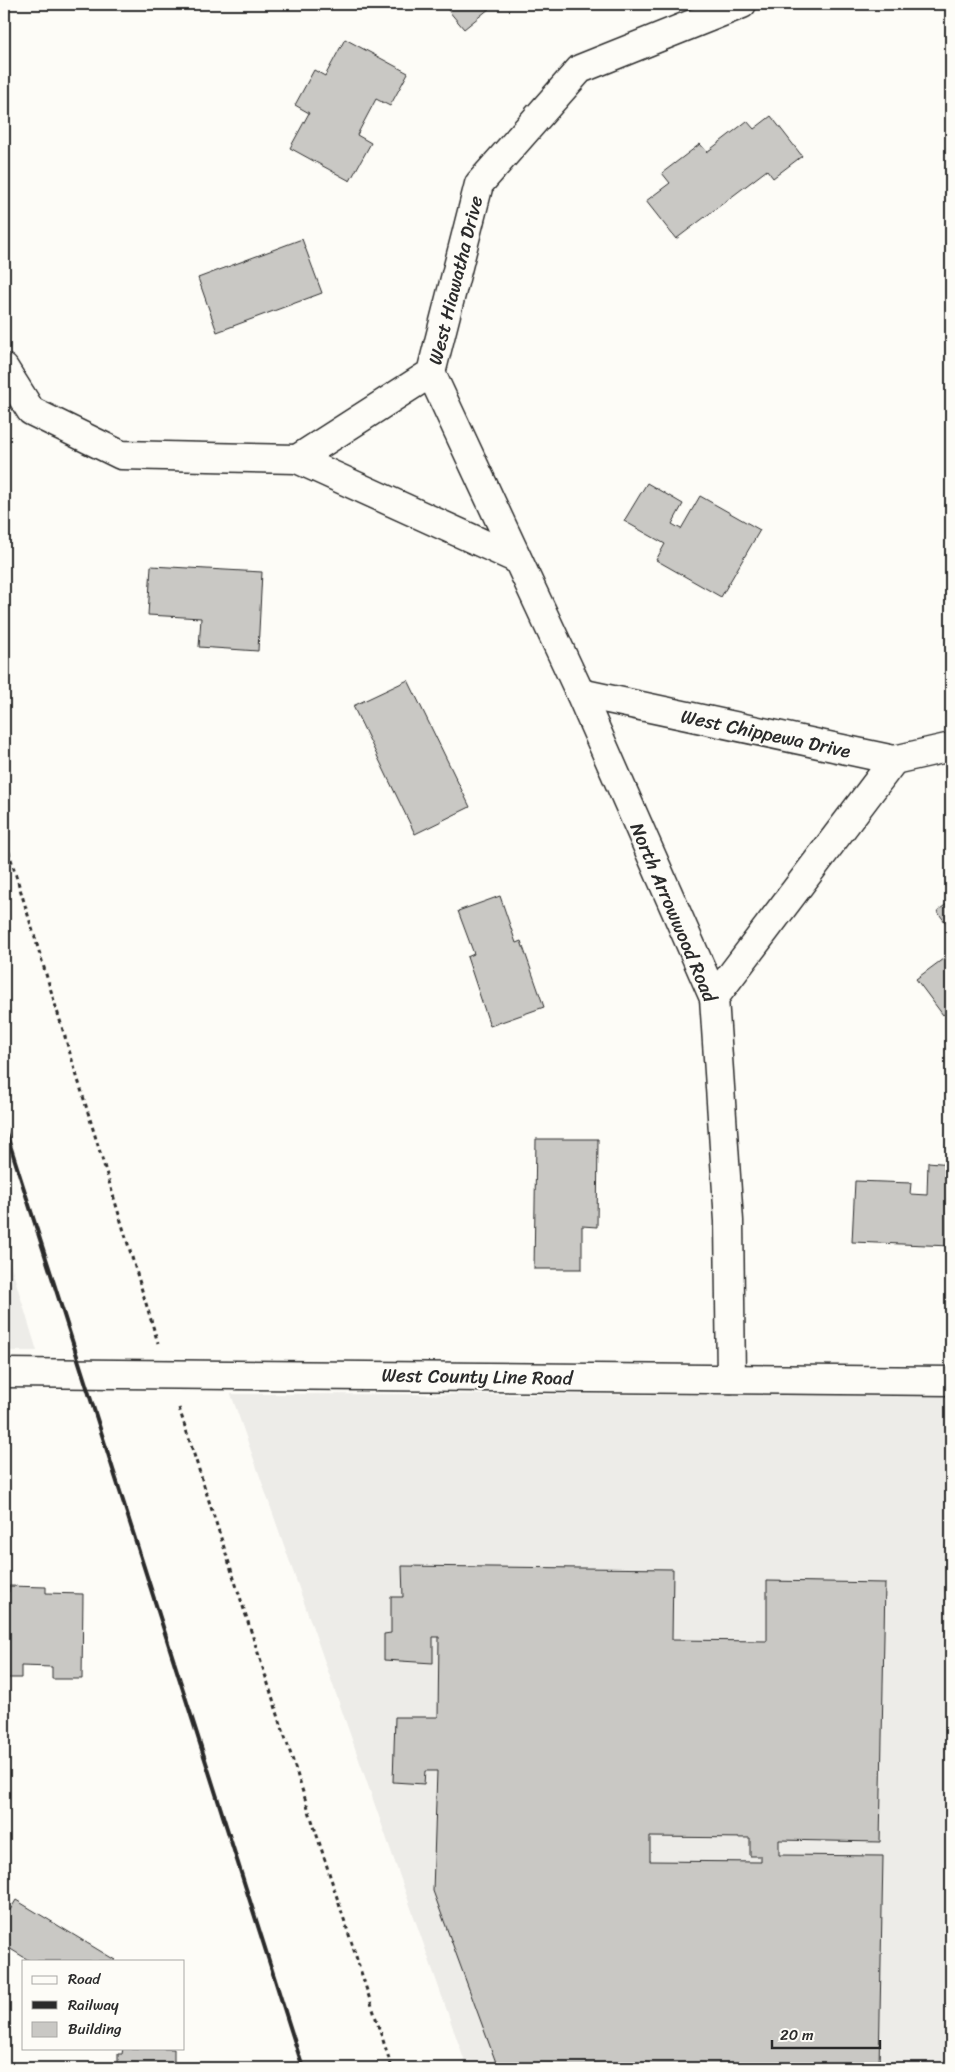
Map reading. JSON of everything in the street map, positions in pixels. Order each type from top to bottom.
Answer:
[{"type":"street","name":"West Hiawatha Drive","points":[[518,559],[431,373],[479,184],[580,69],[742,4]]},
{"type":"street","points":[[4,368],[32,411],[121,455],[297,459],[518,559]]},
{"type":"street","name":"West Hiawatha Drive","points":[[297,459],[431,373]]},
{"type":"street","name":"North Arrowwood Road","points":[[518,559],[580,693],[714,998],[729,1221],[731,1379]]},
{"type":"street","name":"West Chippewa Drive","points":[[580,693],[894,760],[951,747]]},
{"type":"street","points":[[714,998],[894,760]]},
{"type":"street","name":"West County Line Road","points":[[4,1373],[951,1381]]},
{"type":"path","points":[[4,836],[160,1349]]},
{"type":"path","points":[[178,1405],[392,2068]]},
{"type":"shaded area","points":[[4,1243],[37,1351],[4,1351]]},
{"type":"shaded area","points":[[951,1383],[951,2068],[467,2068],[231,1394],[737,1395]]},
{"type":"building","points":[[443,4],[495,4],[464,29]]},
{"type":"building","points":[[345,39],[408,73],[390,106],[376,99],[357,135],[371,143],[350,181],[290,148],[309,113],[295,105],[314,70],[325,76]]},
{"type":"building","points":[[771,116],[802,156],[773,178],[767,170],[676,239],[646,201],[670,183],[662,173],[700,144],[707,152],[747,121],[754,129]]},
{"type":"building","points":[[302,239],[322,293],[217,332],[198,278]]},
{"type":"building","points":[[647,483],[683,504],[672,524],[681,529],[700,496],[760,530],[721,597],[656,560],[665,544],[624,521]]},
{"type":"building","points":[[151,566],[262,572],[258,651],[199,647],[201,618],[148,615]]},
{"type":"building","points":[[408,680],[470,807],[415,834],[353,706]]},
{"type":"building","points":[[500,896],[516,943],[521,941],[544,1007],[490,1026],[467,957],[474,954],[458,911]]},
{"type":"building","points":[[951,901],[951,930],[937,911]]},
{"type":"building","points":[[951,953],[951,1009],[943,1015],[916,979]]},
{"type":"building","points":[[536,1139],[598,1139],[597,1227],[582,1226],[582,1269],[534,1269]]},
{"type":"building","points":[[928,1162],[951,1164],[951,1246],[852,1242],[855,1181],[911,1183],[910,1194],[927,1195]]},
{"type":"building","points":[[402,1566],[673,1569],[672,1640],[767,1641],[767,1581],[885,1583],[880,1842],[779,1840],[779,1855],[883,1856],[879,2068],[498,2068],[433,1891],[437,1771],[425,1771],[424,1784],[393,1782],[395,1717],[438,1717],[439,1637],[433,1637],[433,1663],[384,1660],[384,1634],[391,1633],[391,1597],[403,1597]],"holes":[[[650,1837],[750,1838],[750,1856],[761,1856],[761,1862],[650,1861]]]},
{"type":"building","points":[[9,1586],[46,1587],[46,1593],[83,1594],[82,1679],[52,1679],[52,1667],[21,1666],[21,1678],[4,1678],[4,1592],[9,1592]]},
{"type":"building","points":[[16,1900],[115,1960],[28,1960],[4,1945],[4,1920]]},
{"type":"building","points":[[123,2050],[174,2050],[174,2068],[118,2068],[118,2054],[122,2054]]},
{"type":"railway","points":[[4,1126],[303,2068]]}]
